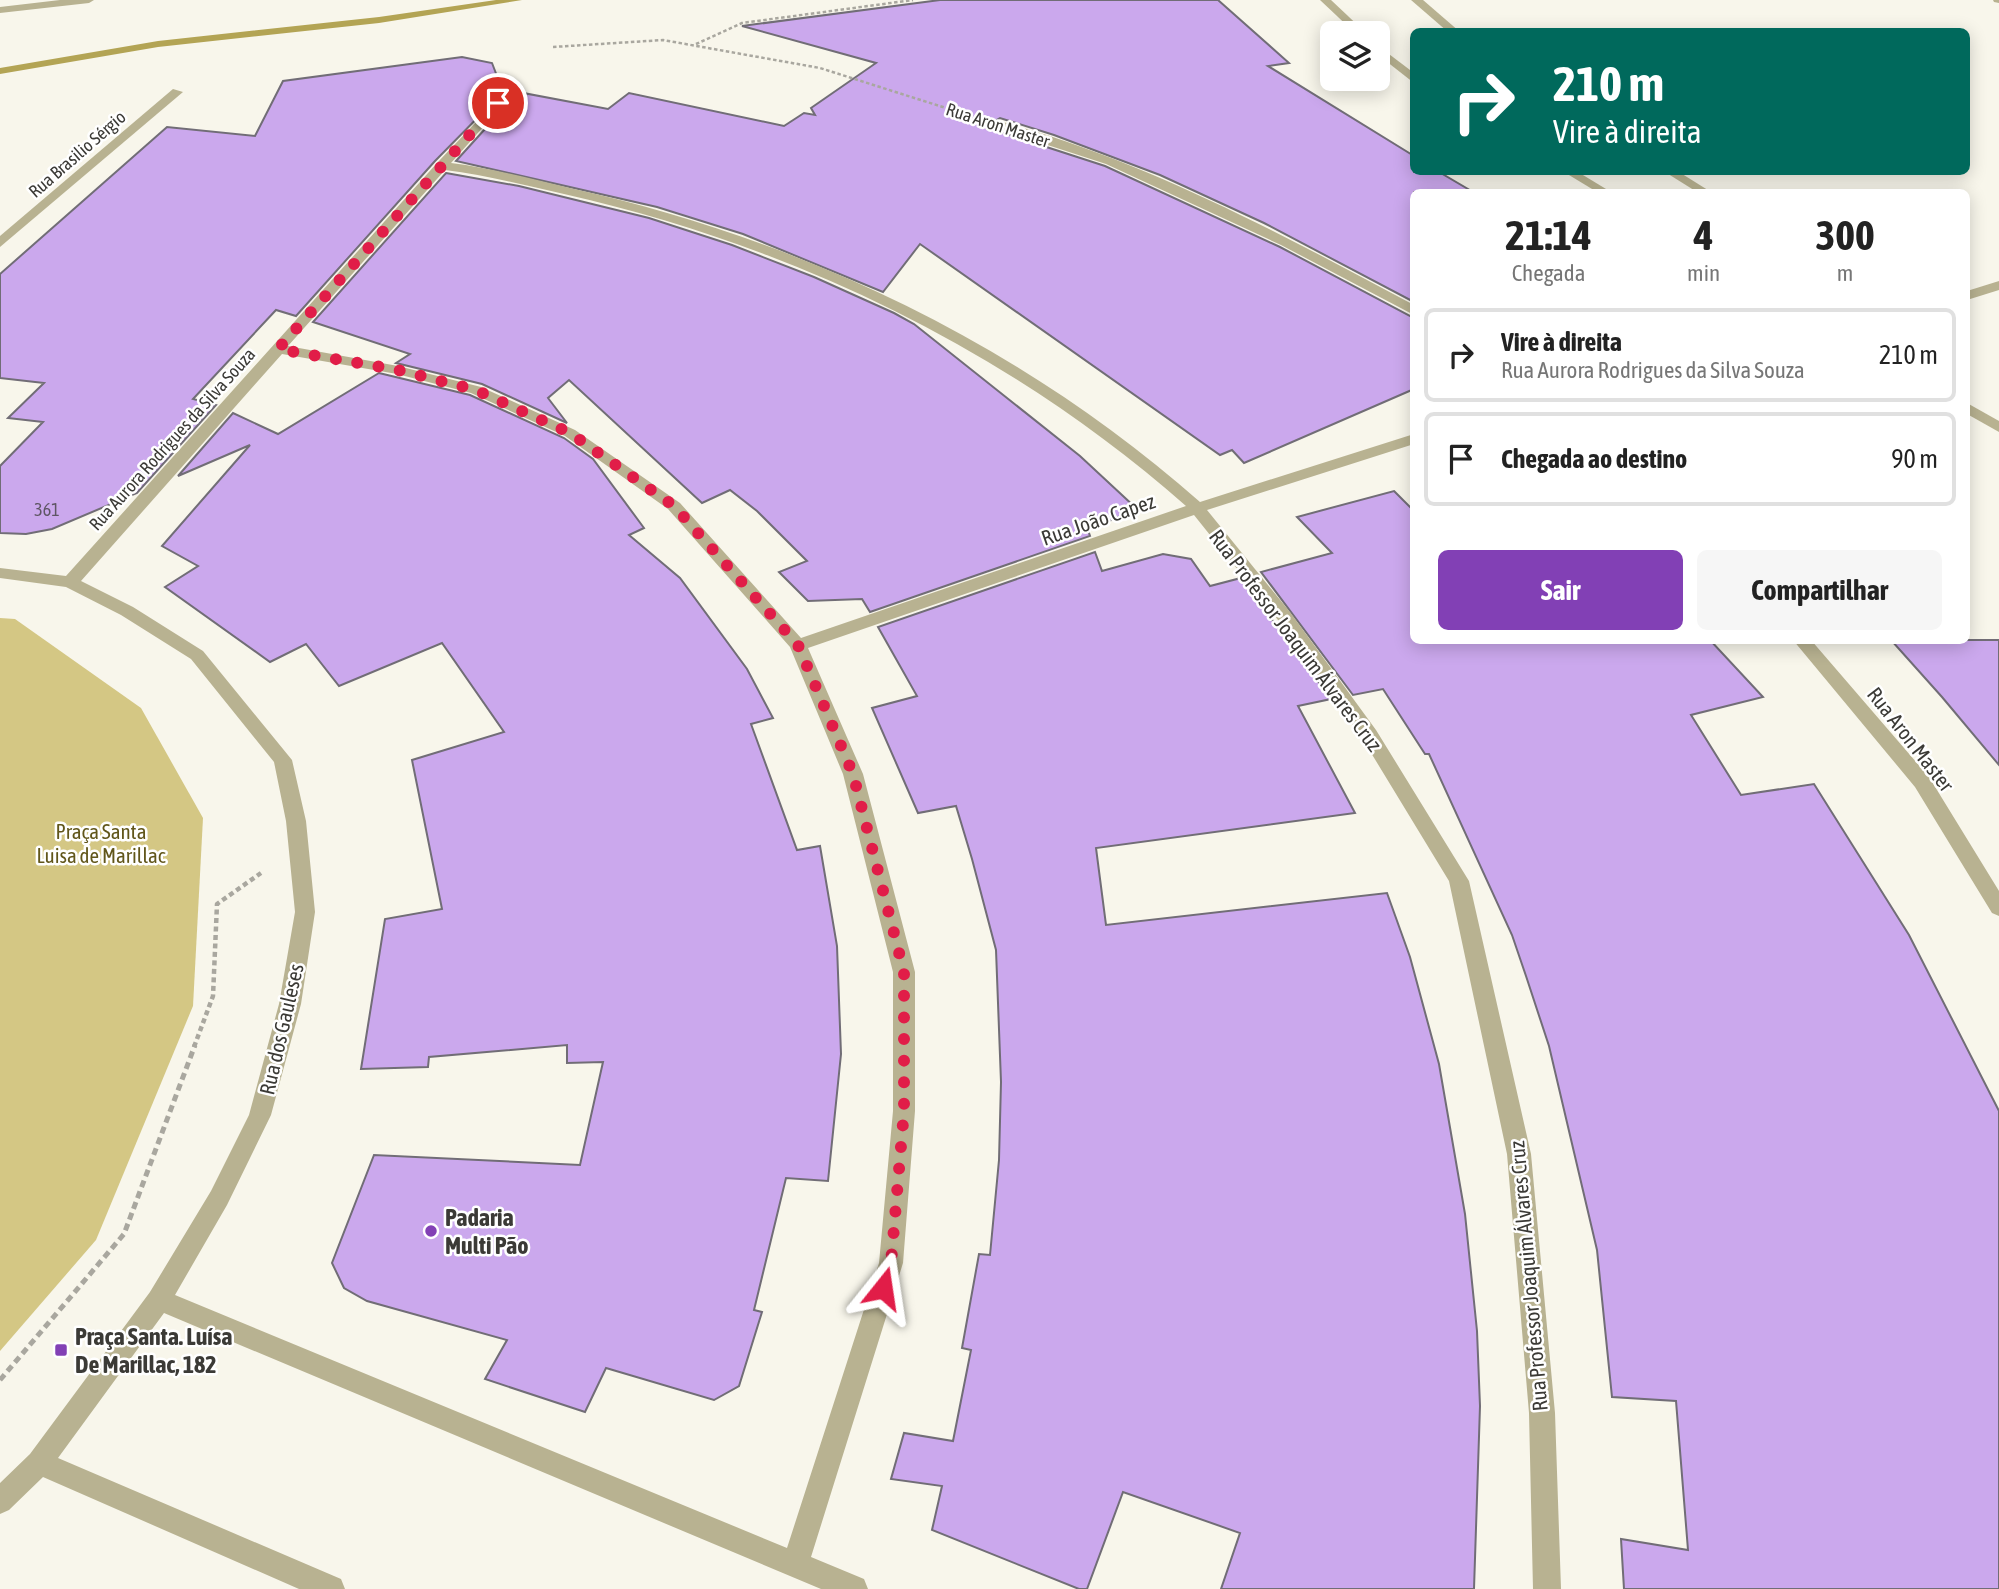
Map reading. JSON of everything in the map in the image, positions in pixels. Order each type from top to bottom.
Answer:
[{"type":"street","points":[[0,10],[89,0]]},
{"type":"street","points":[[1325,0],[1348,21]]},
{"type":"street","points":[[1416,0],[1450,28]]},
{"type":"street","points":[[1390,59],[1410,76]]},
{"type":"street","name":"Rua Brasilio Sérgio","points":[[0,243],[177,92]]},
{"type":"street","name":"Rua Aurora Rodrigues da Silva Souza","points":[[70,582],[498,103]]},
{"type":"street","name":"Rua Aron Master","points":[[999,125],[1110,161],[1286,242],[1410,309]]},
{"type":"street","name":"Rua Professor Joaquim Álvares Cruz","points":[[442,166],[475,170],[648,209],[870,291],[983,350],[1136,454],[1197,508],[1284,616],[1369,734],[1460,880],[1520,1154],[1542,1413],[1546,1589]]},
{"type":"street","points":[[1575,175],[1600,189]]},
{"type":"street","points":[[1676,175],[1700,189]]},
{"type":"street","points":[[1970,295],[1999,285]]},
{"type":"street","points":[[278,349],[398,370],[476,390],[570,433],[674,506],[798,645],[853,774],[904,972],[904,1111],[891,1263],[795,1564]]},
{"type":"street","points":[[1970,410],[1999,427]]},
{"type":"street","name":"Rua João Capez","points":[[798,645],[1197,508],[1410,440]]},
{"type":"street","name":"Rua dos Gauleses","points":[[0,573],[70,582],[127,611],[197,655],[283,760],[296,821],[305,912],[290,1004],[260,1115],[219,1198],[159,1300],[39,1463],[0,1501]]},
{"type":"street","name":"Rua Aron Master","points":[[1804,644],[1922,782],[1999,908]]},
{"type":"street","points":[[159,1300],[854,1589]]},
{"type":"street","points":[[39,1463],[331,1589]]},
{"type":"path","points":[[694,45],[742,23],[913,0]]},
{"type":"path","name":"Rua Aron Master","points":[[553,47],[663,40],[694,45],[820,68],[999,125]]},
{"type":"path","points":[[0,1380],[124,1234],[213,996],[217,904]]},
{"type":"green space","name":"Praça Santa Luisa de Marillac","points":[[0,618],[15,619],[141,708],[203,818],[193,1006],[96,1240],[0,1351]]},
{"type":"building","points":[[940,0],[1218,0],[1289,63],[1268,66],[1410,154],[1410,175],[1444,175],[1468,189],[1410,189],[1410,300],[1264,223],[1160,175],[1054,135],[1000,118],[990,124],[994,130],[1105,166],[1280,247],[1410,316],[1410,391],[1244,463],[1232,450],[1220,455],[920,244],[883,292],[743,234],[657,207],[456,161],[504,108],[504,98],[499,96],[435,161],[296,316],[276,310],[193,399],[216,405],[137,493],[52,529],[26,534],[0,533],[0,466],[43,422],[8,418],[44,383],[0,378],[0,274],[167,127],[255,136],[283,81],[462,57],[492,63],[502,89],[608,109],[629,93],[784,126],[804,113],[815,115],[811,108],[876,63],[742,26]]},
{"type":"building","points":[[446,173],[519,186],[649,218],[732,245],[814,277],[894,313],[914,324],[1080,456],[1137,509],[1088,530],[1090,536],[870,612],[862,599],[808,601],[779,572],[807,561],[757,511],[730,490],[702,503],[569,380],[548,398],[567,423],[482,384],[396,363],[410,354],[313,322]]},
{"type":"building","points":[[379,373],[470,395],[564,438],[593,459],[644,528],[629,535],[680,578],[747,669],[773,718],[751,724],[797,850],[820,846],[837,946],[841,1054],[828,1181],[786,1178],[754,1310],[762,1312],[739,1386],[714,1400],[606,1368],[585,1412],[485,1379],[507,1340],[367,1301],[344,1288],[332,1263],[374,1155],[580,1165],[603,1062],[567,1063],[567,1045],[429,1057],[428,1067],[361,1069],[385,919],[442,909],[412,760],[504,732],[442,643],[339,686],[306,644],[270,662],[165,587],[198,566],[162,546],[250,445],[178,476],[233,413],[278,434]]},
{"type":"building","points":[[1394,491],[1410,507],[1410,644],[1714,644],[1763,697],[1691,715],[1741,795],[1814,784],[1909,935],[1999,1111],[1999,1589],[1624,1589],[1621,1539],[1688,1550],[1676,1401],[1612,1397],[1597,1250],[1549,1046],[1512,935],[1429,754],[1425,754],[1383,689],[1353,695],[1261,572],[1332,553],[1297,517]]},
{"type":"building","points":[[1095,552],[1102,571],[1163,554],[1191,559],[1210,586],[1241,578],[1331,699],[1298,706],[1355,813],[1096,848],[1106,925],[1387,893],[1410,957],[1439,1064],[1465,1214],[1477,1331],[1480,1406],[1474,1589],[1221,1589],[1240,1533],[1123,1492],[1087,1589],[1079,1589],[932,1530],[942,1486],[891,1479],[904,1433],[953,1441],[971,1350],[962,1348],[979,1254],[990,1255],[999,1160],[1001,1082],[996,950],[972,859],[956,806],[918,813],[872,708],[917,696],[878,627]]},
{"type":"building","points":[[1970,640],[1999,640],[1999,765],[1895,644],[1970,644]]},
{"type":"waterway","points":[[0,71],[158,44],[379,20],[517,0]]},
{"type":"place","name":"Padaria Multi Pão","points":[[431,1231]]},
{"type":"place","name":"Praça Santa. Luísa De Marillac, 182","points":[[61,1350]]},
{"type":"route","points":[[498,103],[278,349],[398,370],[476,390],[570,433],[674,506],[798,645],[853,774],[904,972],[904,1111],[891,1263],[883,1288]]}]
